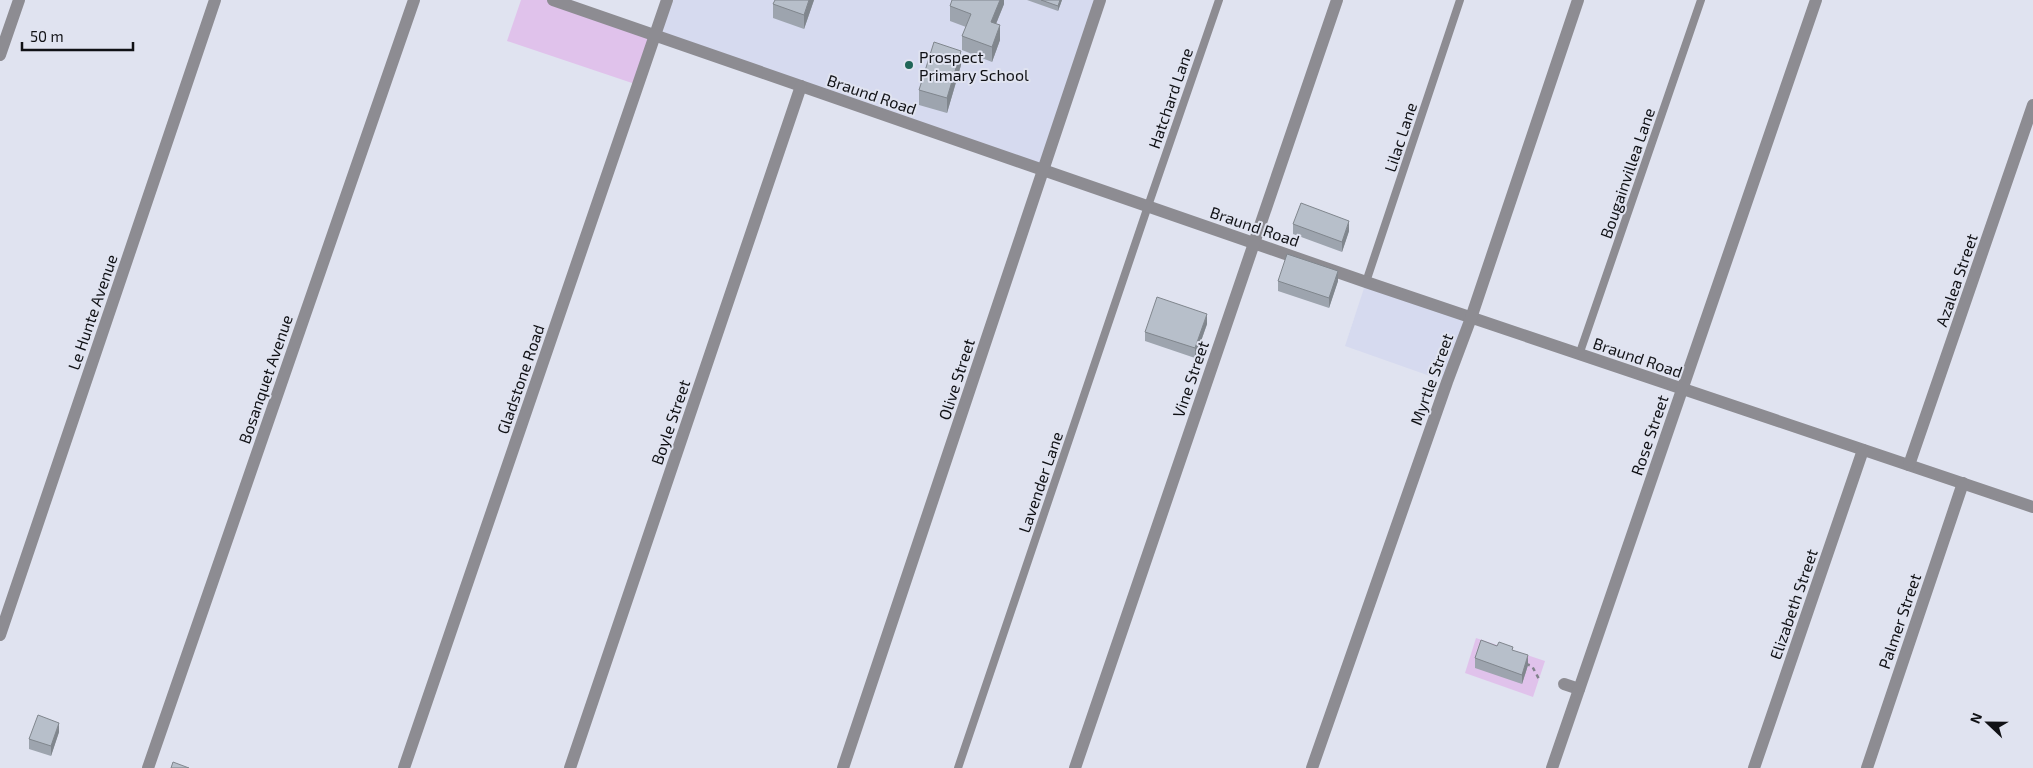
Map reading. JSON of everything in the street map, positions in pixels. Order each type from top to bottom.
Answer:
[{"type":"street","points":[[0,55],[19,0]]},
{"type":"street","name":"Le Hunte Avenue","points":[[0,635],[214,0]]},
{"type":"street","name":"Bosanquet Avenue","points":[[148,768],[414,0]]},
{"type":"street","name":"Braund Road","points":[[553,0],[1579,355],[2033,507]]},
{"type":"street","name":"Gladstone Road","points":[[404,768],[667,0]]},
{"type":"street","name":"Olive Street","points":[[843,768],[1100,0]]},
{"type":"street","name":"Vine Street","points":[[1075,768],[1337,0]]},
{"type":"street","name":"Myrtle Street","points":[[1312,768],[1446,382],[1471,318],[1578,0]]},
{"type":"street","name":"Rose Street","points":[[1552,768],[1816,0]]},
{"type":"street","name":"Boyle Street","points":[[570,768],[801,86]]},
{"type":"street","name":"Azalea Street","points":[[1910,466],[2033,106]]},
{"type":"street","name":"Elizabeth Street","points":[[1754,768],[1863,450]]},
{"type":"street","name":"Palmer Street","points":[[1867,768],[1963,484]]},
{"type":"street","points":[[1564,684],[1579,689]]},
{"type":"lane","name":"Hatchard Lane","points":[[1148,206],[1219,0]]},
{"type":"lane","name":"Lilac Lane","points":[[1366,282],[1460,0]]},
{"type":"lane","name":"Bougainvillea Lane","points":[[1579,355],[1701,0]]},
{"type":"lane","name":"Lavender Lane","points":[[958,768],[1148,206]]},
{"type":"path","points":[[1520,662],[1532,666],[1539,679]]},
{"type":"shaded area","points":[[521,0],[553,0],[655,36],[638,85],[507,41]]},
{"type":"shaded area","name":"Prospect Primary School","points":[[667,0],[1100,0],[1042,169],[655,36]]},
{"type":"shaded area","points":[[1366,282],[1471,318],[1447,382],[1345,346]]},
{"type":"shaded area","points":[[1476,638],[1545,661],[1533,697],[1465,673]]},
{"type":"building","points":[[775,0],[809,0],[804,15],[773,4]]},
{"type":"building","points":[[952,0],[1000,0],[991,22],[1000,25],[992,47],[962,36],[971,14],[950,6]]},
{"type":"building","points":[[1041,0],[1060,0],[1058,6]]},
{"type":"building","points":[[934,42],[961,51],[947,98],[919,90]]},
{"type":"building","points":[[1301,203],[1349,221],[1342,242],[1293,224]]},
{"type":"building","points":[[1287,254],[1338,271],[1329,298],[1278,281]]},
{"type":"building","points":[[1157,297],[1207,314],[1195,348],[1145,332]]},
{"type":"building","points":[[1481,640],[1497,646],[1499,642],[1513,647],[1512,650],[1528,655],[1522,675],[1475,658]]},
{"type":"building","points":[[38,715],[59,723],[51,746],[29,739]]},
{"type":"building","points":[[173,762],[189,768],[171,768]]},
{"type":"place","name":"Prospect Primary School","points":[[909,65]]}]
